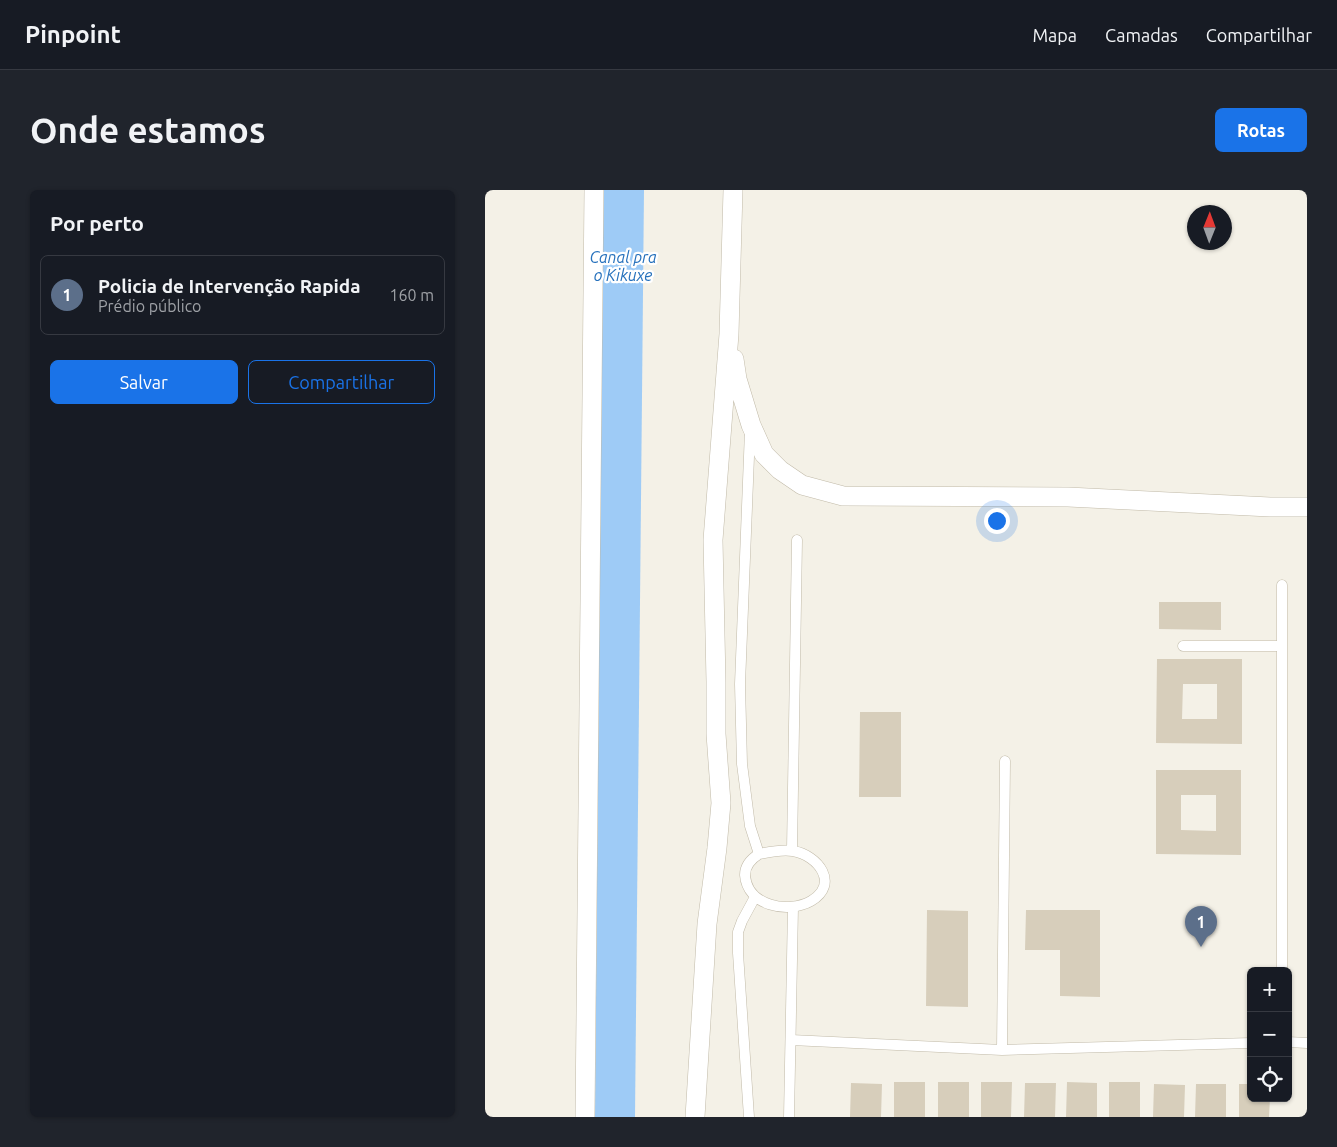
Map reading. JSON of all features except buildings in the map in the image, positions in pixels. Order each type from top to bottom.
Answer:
[{"type":"street","points":[[585,1117],[595,190]]},
{"type":"street","points":[[695,1117],[707,924],[721,803],[716,734],[713,540],[729,334],[733,190]]},
{"type":"street","points":[[729,334],[737,379],[751,425],[764,454],[780,470],[802,485],[843,496],[1068,498],[1307,507]]},
{"type":"lane","points":[[751,425],[740,684],[742,764],[750,826],[759,854]]},
{"type":"lane","points":[[792,850],[797,540]]},
{"type":"lane","points":[[1282,585],[1282,967]]},
{"type":"lane","points":[[1183,646],[1282,646]]},
{"type":"lane","points":[[1002,1050],[1005,761]]},
{"type":"lane","points":[[792,850],[815,861],[823,871],[825,881],[823,890],[816,898],[807,903],[793,906],[773,906],[755,897],[749,889],[746,879],[745,871],[747,864],[753,857],[759,854],[792,850]]},
{"type":"lane","points":[[749,1117],[738,932],[755,897]]},
{"type":"lane","points":[[789,1117],[793,906]]},
{"type":"lane","points":[[791,1040],[1002,1050],[1247,1043]]},
{"type":"lane","points":[[1292,1042],[1307,1042]]},
{"type":"water","name":"Canal pra o Kikuxe","points":[[603,190],[644,190],[635,1117],[595,1117]]},
{"type":"place","name":"Policia de Intervenção Rapida","points":[[1201,947]]}]
